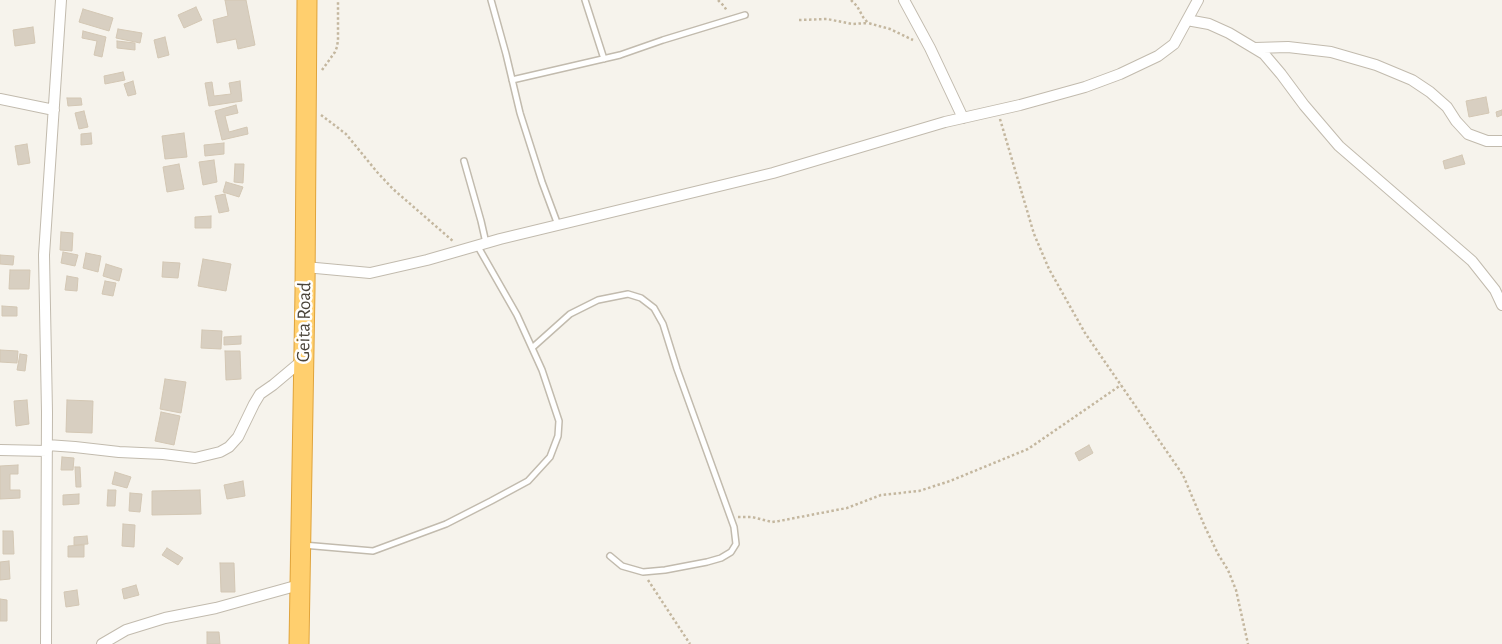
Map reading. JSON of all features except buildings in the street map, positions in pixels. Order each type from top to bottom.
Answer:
[{"type":"highway","name":"Geita Road","points":[[299,644],[307,0]]},
{"type":"street","points":[[46,644],[47,448],[44,255],[61,0]]},
{"type":"street","points":[[904,0],[930,48],[963,118]]},
{"type":"street","points":[[305,267],[370,274],[481,244],[773,173],[945,122],[1085,87],[1120,74],[1158,56],[1174,44],[1198,0]]},
{"type":"street","points":[[1187,20],[1209,24],[1229,33],[1264,54],[1339,146],[1472,261],[1502,303]]},
{"type":"street","points":[[1255,48],[1288,47],[1331,52],[1376,64],[1412,80],[1430,92],[1447,107],[1468,134],[1487,142],[1502,141]]},
{"type":"street","points":[[0,99],[54,110]]},
{"type":"street","points":[[0,450],[75,447],[195,458],[220,452],[229,447],[238,437],[260,394],[274,385],[304,359]]},
{"type":"street","points":[[102,644],[126,630],[165,618],[216,608],[299,585]]},
{"type":"lane","points":[[491,0],[520,113],[558,225]]},
{"type":"lane","points":[[584,0],[604,59]]},
{"type":"lane","points":[[512,80],[620,55],[745,16]]},
{"type":"lane","points":[[300,545],[373,551],[446,524],[528,481],[550,458],[558,436],[559,421],[542,370],[481,244],[481,221],[464,161]]},
{"type":"lane","points":[[532,348],[570,314],[598,300],[628,294],[641,298],[654,308],[663,324],[680,378],[731,517],[736,544],[731,552],[721,558],[666,570],[643,572],[622,566],[610,556]]},
{"type":"path","points":[[319,75],[337,46],[338,0]]},
{"type":"path","points":[[718,0],[724,6],[731,19]]},
{"type":"path","points":[[851,0],[868,23]]},
{"type":"path","points":[[799,20],[827,19],[852,24],[868,23],[890,29],[930,48]]},
{"type":"path","points":[[997,110],[1034,234],[1049,269],[1085,333],[1183,475],[1205,527],[1228,570],[1236,590],[1248,644]]},
{"type":"path","points":[[315,111],[346,134],[393,189],[463,249]]},
{"type":"path","points":[[731,517],[752,517],[772,522],[847,508],[881,495],[919,491],[1028,449],[1120,385]]},
{"type":"path","points":[[643,572],[690,644]]}]
